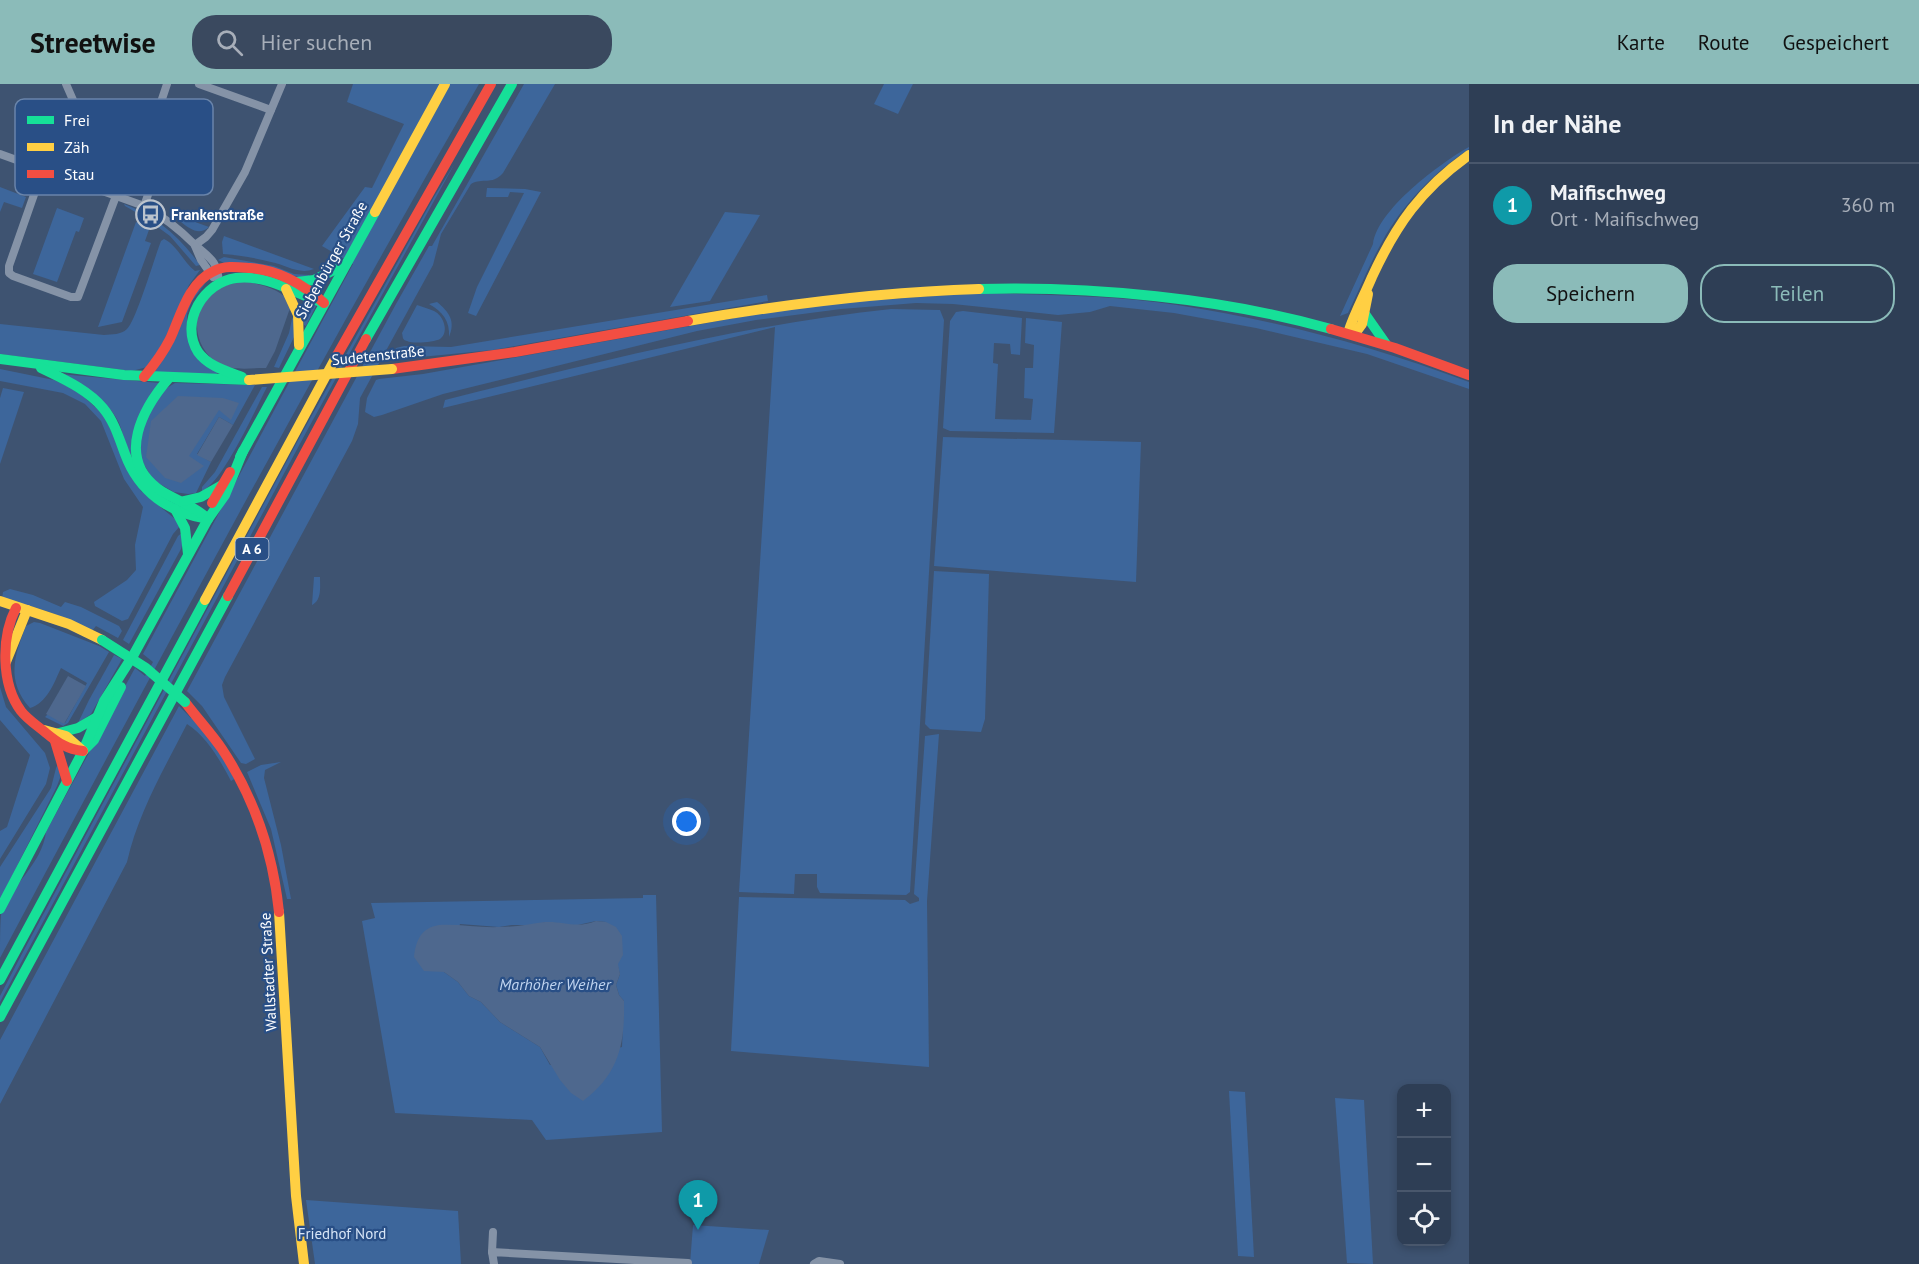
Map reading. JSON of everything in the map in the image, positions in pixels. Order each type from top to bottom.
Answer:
[{"type":"main road","name":"Siebenbürger Straße","points":[[208,519],[222,484],[243,451],[445,84]]},
{"type":"main road","name":"A 6","points":[[0,980],[327,373],[491,84]]},
{"type":"main road","name":"A 6","points":[[0,1017],[369,333],[512,84]]},
{"type":"main road","points":[[1351,334],[1353,318],[1382,255],[1408,214],[1442,176],[1469,155]]},
{"type":"main road","points":[[297,282],[314,280],[346,264]]},
{"type":"main road","points":[[144,377],[161,354],[188,295],[198,282],[214,272],[234,267],[251,267],[272,272],[297,282],[324,303]]},
{"type":"main road","points":[[249,380],[208,362],[198,350],[192,334],[193,317],[199,300],[208,289],[232,278],[247,277],[262,280],[324,303]]},
{"type":"main road","points":[[1351,334],[1362,324],[1369,285]]},
{"type":"main road","name":"Sudetenstraße","points":[[0,359],[144,377],[249,380],[392,369],[491,356],[755,309],[887,293],[1012,288],[1088,292],[1187,302],[1284,318],[1386,344],[1469,375]]},
{"type":"main road","points":[[286,289],[300,316],[299,349]]},
{"type":"main road","points":[[1365,314],[1386,344]]},
{"type":"main road","points":[[35,365],[93,398],[114,424],[133,474],[151,495],[180,505],[201,497],[222,484]]},
{"type":"main road","points":[[169,378],[160,387],[138,428],[135,449],[138,465],[146,478],[193,518],[208,519]]},
{"type":"main road","name":"Siebenbürger Straße","points":[[83,751],[94,740],[122,685],[134,654],[188,554],[208,519],[218,508],[234,478],[243,451]]},
{"type":"main road","points":[[180,505],[188,554]]},
{"type":"main road","points":[[0,601],[22,609]]},
{"type":"main road","points":[[0,607],[22,609]]},
{"type":"main road","points":[[22,609],[11,613],[1,636],[13,699],[21,712],[44,730],[57,737],[75,740],[83,751]]},
{"type":"main road","points":[[5,665],[22,609]]},
{"type":"main road","name":"Wallstadter Straße","points":[[22,609],[69,624],[102,640],[146,668],[186,703],[222,749],[253,804],[266,838],[276,879],[283,950],[295,1184],[304,1264]]},
{"type":"main road","name":"Siebenbürger Straße","points":[[0,909],[83,751],[87,736],[125,666],[134,654]]},
{"type":"main road","points":[[57,737],[98,717]]},
{"type":"main road","points":[[57,737],[67,781]]},
{"type":"street","points":[[66,84],[73,99]]},
{"type":"street","points":[[162,99],[167,84]]},
{"type":"street","points":[[199,84],[272,110]]},
{"type":"street","points":[[195,245],[214,227],[244,172],[282,84]]},
{"type":"street","points":[[0,154],[15,159]]},
{"type":"street","points":[[35,195],[9,266],[9,273],[21,279],[71,297],[78,297],[116,196],[144,206],[168,220],[209,255],[219,282]]},
{"type":"street","points":[[144,206],[148,195]]},
{"type":"street","points":[[493,1232],[494,1264]]},
{"type":"street","points":[[492,1252],[581,1261],[688,1263]]},
{"type":"street","points":[[814,1264],[819,1261],[840,1264]]},
{"type":"green space","points":[[353,84],[479,84],[296,410],[0,958],[1,915],[5,904],[39,855],[46,832],[135,668],[145,676],[153,662],[143,654],[353,264],[322,246],[365,187],[372,188],[404,124],[347,102]]},
{"type":"green space","points":[[524,84],[555,84],[503,173],[495,179],[471,184],[441,234],[433,265],[360,398],[358,424],[352,441],[225,677],[222,685],[224,697],[255,759],[246,764],[241,763],[202,706],[187,691],[396,304],[429,246],[432,246]]},
{"type":"green space","points":[[884,84],[913,84],[898,114],[874,104]]},
{"type":"green space","points":[[1469,147],[1431,179],[1399,215],[1377,251],[1348,313],[1340,316],[1377,231],[1386,217],[1397,203],[1427,176]]},
{"type":"green space","points":[[455,163],[309,427],[0,1002],[0,996],[23,952],[302,433]]},
{"type":"green space","points":[[0,187],[15,193],[15,195],[26,197],[22,208],[4,202],[0,212]]},
{"type":"green space","points":[[487,188],[525,189],[541,192],[476,316],[468,313],[477,287],[524,193],[510,192],[508,197],[486,197]]},
{"type":"green space","points":[[124,204],[167,228],[200,265],[196,266],[170,236]]},
{"type":"green space","points":[[57,208],[84,218],[79,232],[76,231],[57,282],[33,274]]},
{"type":"green space","points":[[725,212],[760,215],[710,301],[670,307]]},
{"type":"green space","points":[[184,218],[209,227],[202,231],[195,230],[181,222]]},
{"type":"green space","points":[[136,222],[150,227],[145,241],[151,243],[122,322],[98,327]]},
{"type":"green space","points":[[224,236],[314,269],[303,271],[259,259],[223,254]]},
{"type":"green space","points":[[164,239],[195,271],[200,270],[189,285],[158,354],[147,367],[132,371],[0,354],[0,324],[104,335],[125,331],[131,324],[161,241]]},
{"type":"green space","points":[[224,257],[274,266],[294,274],[311,277],[298,277],[218,260]]},
{"type":"green space","points":[[207,281],[192,301],[187,314],[187,329],[219,372],[216,374],[155,372],[189,300]]},
{"type":"green space","points":[[981,293],[1128,299],[1215,311],[1325,336],[1397,357],[1469,382],[1469,389],[1367,354],[1256,328],[1174,313],[1110,306],[1090,312],[1058,315],[953,304],[916,303],[841,309],[756,320],[697,331],[443,394],[374,417],[365,412],[367,398],[376,380],[379,379],[423,374],[813,304]]},
{"type":"green space","points":[[767,295],[768,301],[493,350],[390,360],[396,348],[404,346],[451,347]]},
{"type":"green space","points":[[308,301],[316,306],[306,326],[302,310]]},
{"type":"green space","points":[[437,302],[450,317],[452,326],[449,337],[445,318],[429,304]]},
{"type":"green space","points":[[417,305],[434,311],[440,316],[445,332],[440,339],[410,342],[403,339],[402,333]]},
{"type":"green space","points":[[891,309],[940,310],[944,320],[910,892],[906,895],[820,893],[817,887],[817,874],[795,874],[794,894],[739,892],[775,327],[443,408],[445,400],[611,359],[723,335]]},
{"type":"green space","points":[[956,312],[1022,318],[1020,355],[1011,354],[1010,344],[994,343],[993,363],[998,364],[995,419],[1031,420],[1033,399],[1024,398],[1025,368],[1033,368],[1034,345],[1025,343],[1026,318],[1062,322],[1054,433],[950,431],[943,428],[950,321]]},
{"type":"green space","points":[[296,314],[294,337],[279,368],[274,367],[289,333],[292,319]]},
{"type":"green space","points":[[0,369],[54,380],[77,391],[103,414],[141,491],[175,519],[180,526],[173,534],[128,619],[122,621],[95,606],[94,602],[127,580],[136,570],[135,545],[143,507],[124,479],[101,421],[85,404],[63,393],[0,381]]},
{"type":"green space","points":[[60,374],[159,383],[144,407],[133,435],[131,449],[133,463],[138,475],[149,487],[195,510],[192,514],[162,498],[142,482],[131,463],[114,414],[94,394]]},
{"type":"green space","points":[[175,383],[255,385],[233,425],[219,417],[197,454],[211,462],[196,493],[174,492],[153,480],[140,457],[141,430],[162,391]]},
{"type":"green space","points":[[262,387],[267,387],[229,460],[210,485],[202,491],[202,487],[215,472]]},
{"type":"green space","points":[[3,388],[24,392],[0,464],[0,398]]},
{"type":"green space","points":[[943,437],[1141,442],[1136,582],[934,566]]},
{"type":"green space","points":[[182,533],[181,549],[129,644],[123,640],[178,536]]},
{"type":"green space","points":[[934,571],[989,574],[985,719],[981,732],[930,729],[925,724]]},
{"type":"green space","points":[[314,577],[320,577],[320,589],[319,597],[312,605]]},
{"type":"green space","points":[[10,589],[33,595],[61,607],[65,602],[81,607],[119,626],[122,631],[118,638],[96,626],[92,631],[48,612],[2,599],[3,592]]},
{"type":"green space","points":[[34,622],[99,646],[109,652],[68,723],[63,726],[45,717],[48,714],[65,723],[87,683],[61,668],[45,697],[30,708],[18,688],[14,668],[26,626]]},
{"type":"green space","points":[[114,655],[122,659],[91,714],[78,723],[89,700]]},
{"type":"green space","points":[[0,687],[6,707],[45,753],[50,768],[46,784],[0,859],[0,831],[7,827],[30,755],[0,720]]},
{"type":"green space","points":[[179,706],[191,718],[193,717],[212,741],[236,778],[231,781],[207,742],[187,724],[145,809],[127,862],[0,1104],[0,1040]]},
{"type":"green space","points":[[939,734],[927,901],[929,1067],[731,1051],[739,897],[905,900],[910,904],[919,901],[914,894],[925,736]]},
{"type":"green space","points":[[59,762],[60,778],[57,786],[0,900],[0,867],[51,788]]},
{"type":"green space","points":[[281,762],[265,770],[264,778],[281,845],[291,899],[287,899],[271,829],[247,772],[261,765]]},
{"type":"green space","points":[[643,895],[656,895],[662,1132],[546,1140],[532,1120],[395,1113],[362,921],[375,918],[371,903],[643,898]],"holes":[[[596,921],[606,922],[620,974],[616,985],[624,1001],[622,1047],[550,1065],[540,1047],[500,1022],[481,1002],[469,996],[458,982],[444,972],[460,924],[499,927],[535,925],[546,922],[573,926]]]},
{"type":"green space","points":[[1229,1091],[1245,1092],[1254,1257],[1238,1256]]},
{"type":"green space","points":[[1335,1098],[1364,1100],[1373,1264],[1347,1263]]},
{"type":"green space","name":"Friedhof Nord","points":[[306,1200],[458,1211],[461,1264],[315,1264]]},
{"type":"green space","points":[[693,1225],[769,1230],[759,1264],[690,1264]]},
{"type":"water","points":[[245,281],[278,291],[293,306],[266,368],[236,368],[220,364],[205,350],[197,331],[199,311],[203,301],[210,293],[222,286]]},
{"type":"water","points":[[178,396],[223,398],[239,403],[231,420],[219,410],[189,456],[204,466],[181,483],[165,478],[146,457],[151,421]]},
{"type":"water","points":[[219,417],[233,425],[211,462],[197,455]]},
{"type":"water","points":[[68,676],[86,686],[64,724],[46,714]]},
{"type":"water","name":"Marhöher Weiher","points":[[596,921],[606,922],[616,927],[622,936],[623,955],[618,964],[620,974],[616,985],[624,1001],[623,1031],[612,1069],[605,1080],[583,1101],[571,1093],[560,1080],[540,1047],[500,1022],[481,1002],[469,996],[458,982],[444,972],[424,971],[414,957],[420,936],[428,929],[439,925],[506,927],[545,922],[576,925]]},
{"type":"traffic: fast","points":[[366,339],[512,84]]},
{"type":"traffic: fast","points":[[240,457],[375,212]]},
{"type":"traffic: fast","points":[[297,282],[314,280],[346,264]]},
{"type":"traffic: fast","points":[[242,377],[212,364],[198,352],[191,328],[193,316],[205,295],[224,281],[247,278],[269,281],[321,302]]},
{"type":"traffic: fast","points":[[979,289],[1066,290],[1156,296],[1245,309],[1331,329]]},
{"type":"traffic: fast","points":[[1365,314],[1386,344]]},
{"type":"traffic: fast","points":[[0,359],[124,375],[249,380]]},
{"type":"traffic: fast","points":[[41,368],[66,380],[97,401],[107,413],[131,467],[147,490],[168,506],[208,519]]},
{"type":"traffic: fast","points":[[169,378],[150,403],[143,418],[136,447],[138,462],[145,476],[157,488],[208,519]]},
{"type":"traffic: fast","points":[[0,909],[83,751],[104,701],[134,654],[208,519],[225,495],[243,451]]},
{"type":"traffic: fast","points":[[184,501],[201,497],[222,485]]},
{"type":"traffic: fast","points":[[175,509],[185,528],[188,554]]},
{"type":"traffic: fast","points":[[0,1017],[228,596]]},
{"type":"traffic: fast","points":[[0,980],[205,600]]},
{"type":"traffic: fast","points":[[102,640],[146,668],[185,702]]},
{"type":"traffic: fast","points":[[83,751],[94,740],[121,687]]},
{"type":"traffic: fast","points":[[59,733],[78,728],[97,717]]},
{"type":"traffic: slow","points":[[375,212],[445,84]]},
{"type":"traffic: slow","points":[[1348,333],[1381,258],[1411,209],[1437,181],[1469,155]]},
{"type":"traffic: slow","points":[[286,289],[298,315],[299,345]]},
{"type":"traffic: slow","points":[[688,321],[833,300],[979,289]]},
{"type":"traffic: slow","points":[[1354,335],[1362,324],[1368,294]]},
{"type":"traffic: slow","points":[[205,600],[336,357]]},
{"type":"traffic: slow","points":[[249,380],[392,369]]},
{"type":"traffic: slow","points":[[0,601],[69,624],[102,640]]},
{"type":"traffic: slow","points":[[6,662],[27,610]]},
{"type":"traffic: slow","points":[[44,730],[66,736],[83,751]]},
{"type":"traffic: slow","points":[[279,912],[296,1196],[304,1264]]},
{"type":"traffic: jam","points":[[336,357],[491,84]]},
{"type":"traffic: jam","points":[[144,377],[170,339],[192,291],[205,276],[218,269],[236,267],[271,272],[308,290],[324,303]]},
{"type":"traffic: jam","points":[[392,369],[515,352],[688,321]]},
{"type":"traffic: jam","points":[[1331,329],[1395,348],[1469,375]]},
{"type":"traffic: jam","points":[[228,596],[366,339]]},
{"type":"traffic: jam","points":[[212,503],[230,472]]},
{"type":"traffic: jam","points":[[16,608],[8,633],[5,660],[14,700],[27,717],[55,740],[67,747],[83,751]]},
{"type":"traffic: jam","points":[[185,702],[222,749],[253,807],[267,848],[279,912]]},
{"type":"traffic: jam","points":[[55,741],[67,781]]},
{"type":"place","name":"Frankenstraße","points":[[150,214]]},
{"type":"place","name":"Maifischweg","points":[[698,1230]]}]
